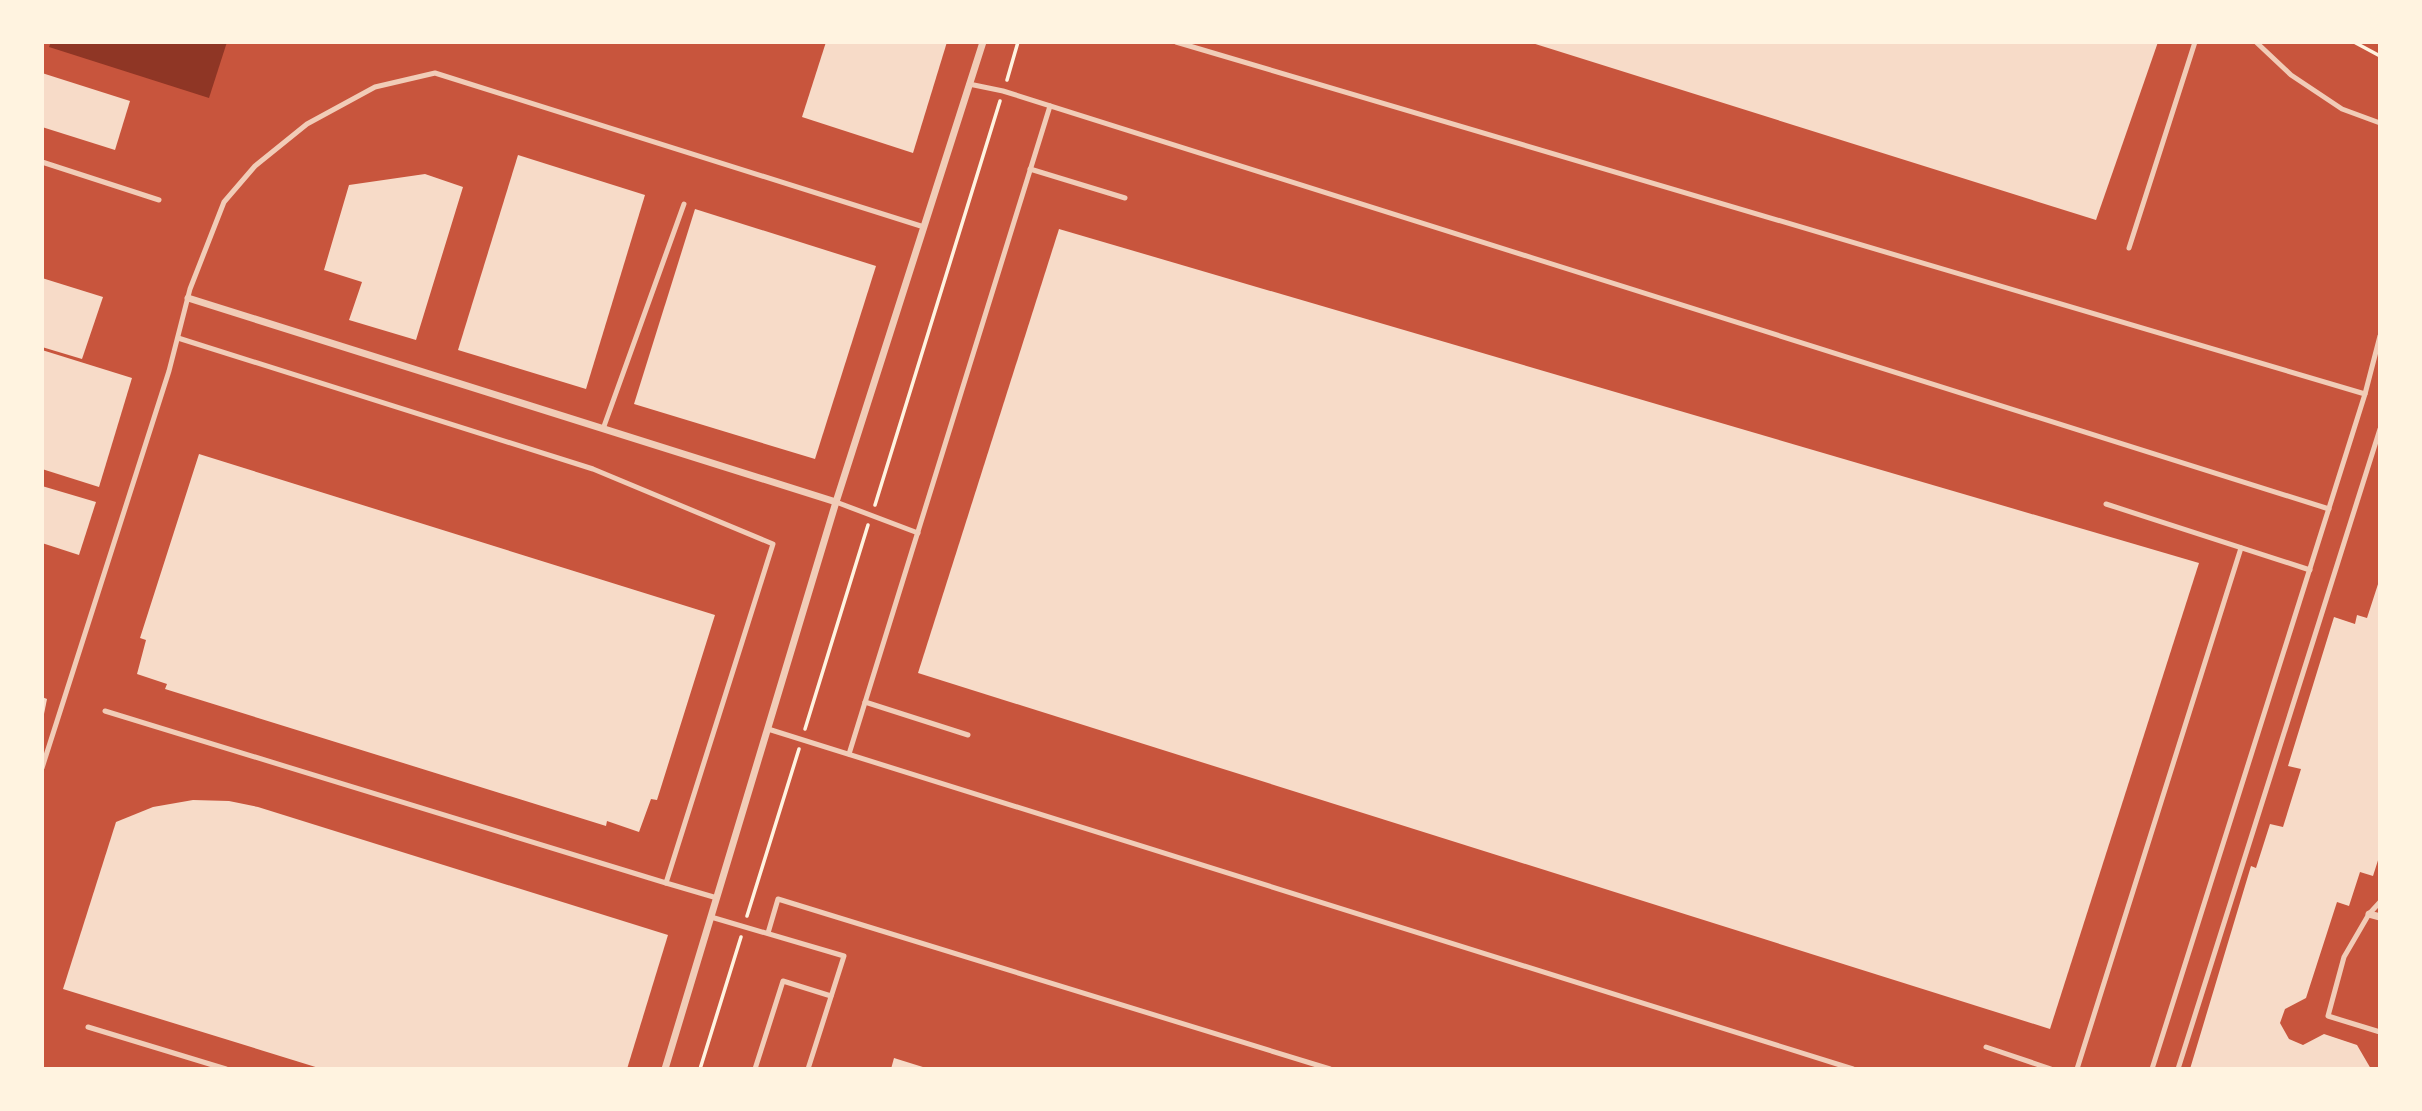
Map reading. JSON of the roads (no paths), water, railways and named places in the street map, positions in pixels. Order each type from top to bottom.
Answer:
[{"type":"street","points":[[665,1069],[836,502],[983,42]]},
{"type":"street","points":[[188,298],[836,502]]},
{"type":"street","points":[[2370,914],[2380,917]]},
{"type":"lane","points":[[1176,42],[2365,394]]},
{"type":"lane","points":[[2129,248],[2195,42]]},
{"type":"lane","points":[[2256,42],[2291,75],[2342,109],[2380,123]]},
{"type":"lane","points":[[42,768],[178,338],[188,298],[224,202],[255,166],[307,124],[375,87],[435,73],[924,227]]},
{"type":"lane","points":[[969,84],[1003,91],[2329,509]]},
{"type":"lane","points":[[849,754],[1050,106]]},
{"type":"lane","points":[[42,162],[159,200]]},
{"type":"lane","points":[[1030,169],[1125,198]]},
{"type":"lane","points":[[603,429],[684,204]]},
{"type":"lane","points":[[2152,1069],[2365,394],[2380,336]]},
{"type":"lane","points":[[178,338],[593,469],[773,544],[666,883]]},
{"type":"lane","points":[[2178,1069],[2380,429]]},
{"type":"lane","points":[[836,502],[918,533]]},
{"type":"lane","points":[[2106,504],[2310,570]]},
{"type":"lane","points":[[2077,1069],[2241,548]]},
{"type":"lane","points":[[865,702],[968,735]]},
{"type":"lane","points":[[104,711],[716,898]]},
{"type":"lane","points":[[768,729],[1853,1069]]},
{"type":"lane","points":[[768,933],[778,899],[1330,1069]]},
{"type":"lane","points":[[2380,902],[2344,957],[2328,1016],[2380,1032]]},
{"type":"lane","points":[[711,917],[844,956],[808,1069]]},
{"type":"lane","points":[[755,1069],[783,981],[831,996]]},
{"type":"lane","points":[[88,1027],[226,1069]]},
{"type":"lane","points":[[1986,1047],[2051,1069]]}]
